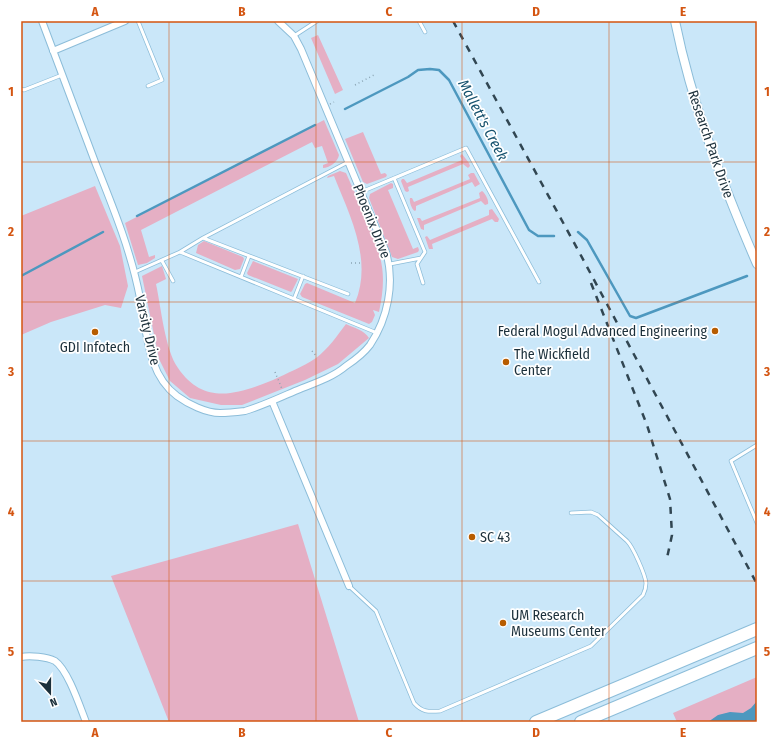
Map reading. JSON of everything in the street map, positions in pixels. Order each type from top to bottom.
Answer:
[{"type":"highway","points":[[536,722],[757,629]]},
{"type":"highway","points":[[581,722],[757,648]]},
{"type":"street","name":"Varsity Drive","points":[[42,21],[120,226],[135,272],[150,352],[164,384],[177,396],[198,408],[218,413],[244,411],[272,401]]},
{"type":"street","points":[[53,51],[125,21]]},
{"type":"street","name":"Phoenix Drive","points":[[272,401],[327,378],[342,370],[355,360],[369,346],[377,333],[384,317],[390,286],[390,264],[386,252],[301,49],[294,36],[278,21]]},
{"type":"street","name":"Research Park Drive","points":[[675,21],[681,50],[693,93],[716,163],[757,264]]},
{"type":"street","points":[[272,401],[349,586]]},
{"type":"street","points":[[21,657],[37,656],[55,662],[69,678],[86,722]]},
{"type":"lane","points":[[138,21],[162,80],[148,86]]},
{"type":"lane","points":[[294,36],[317,21]]},
{"type":"lane","points":[[419,21],[425,32]]},
{"type":"lane","points":[[21,89],[24,90],[62,75]]},
{"type":"lane","points":[[361,192],[466,148],[539,282]]},
{"type":"lane","points":[[135,272],[180,252],[203,238],[348,162]]},
{"type":"lane","points":[[394,178],[425,252],[417,264],[423,283]]},
{"type":"lane","points":[[203,238],[348,294]]},
{"type":"lane","points":[[180,252],[377,333]]},
{"type":"lane","points":[[241,277],[249,256]]},
{"type":"lane","points":[[390,264],[421,258]]},
{"type":"lane","points":[[162,261],[173,280]]},
{"type":"lane","points":[[294,299],[303,276]]},
{"type":"lane","points":[[757,445],[731,461],[757,523]]},
{"type":"lane","points":[[349,586],[376,611],[414,703],[418,708],[424,711],[440,711],[591,646],[643,595],[646,590],[645,578],[631,545],[598,515],[591,512],[571,513]]},
{"type":"path","points":[[356,85],[374,75]]},
{"type":"path","points":[[330,104],[334,102]]},
{"type":"path","points":[[350,263],[362,263]]},
{"type":"path","points":[[312,351],[317,357]]},
{"type":"path","points":[[275,372],[282,389]]},
{"type":"shaded area","points":[[318,35],[343,90],[335,94],[311,38]]},
{"type":"shaded area","points":[[324,120],[339,155],[333,164],[323,168],[323,165],[328,163],[322,146],[315,148],[312,142],[141,230],[149,257],[155,255],[155,258],[147,263],[138,265],[125,223]]},
{"type":"shaded area","points":[[363,132],[381,174],[385,173],[387,175],[386,177],[367,184],[363,182],[345,139]]},
{"type":"shaded area","points":[[462,154],[469,163],[470,166],[468,168],[463,164],[408,187],[409,191],[405,191],[401,181],[402,179],[404,179],[407,183],[462,160],[460,156]]},
{"type":"shaded area","points":[[340,171],[346,173],[365,215],[382,264],[383,284],[379,312],[373,310],[375,315],[372,322],[369,324],[302,297],[300,294],[307,283],[355,303],[360,287],[362,271],[357,238],[347,207],[334,176],[327,178],[328,176]]},
{"type":"shaded area","points":[[474,173],[480,184],[475,187],[472,182],[416,206],[415,211],[412,208],[410,198],[412,198],[414,202],[470,179],[468,175]]},
{"type":"shaded area","points":[[391,183],[393,184],[393,188],[388,190],[413,249],[418,247],[419,250],[418,252],[398,259],[392,257],[369,198],[370,194]]},
{"type":"shaded area","points":[[95,186],[120,246],[128,286],[121,308],[105,305],[51,322],[21,335],[21,216]]},
{"type":"shaded area","points":[[482,191],[488,201],[488,204],[485,205],[481,201],[424,225],[424,230],[421,229],[417,218],[420,218],[422,221],[480,198],[479,193]]},
{"type":"shaded area","points":[[492,209],[499,219],[498,222],[495,222],[492,219],[432,244],[433,249],[429,249],[425,237],[427,236],[430,240],[489,215],[489,210]]},
{"type":"shaded area","points":[[204,241],[243,257],[244,259],[240,269],[235,270],[196,253],[198,245]]},
{"type":"shaded area","points":[[253,261],[298,279],[292,291],[291,292],[248,275],[247,273]]},
{"type":"shaded area","points":[[162,266],[166,279],[156,284],[170,351],[178,368],[188,380],[199,388],[210,392],[222,394],[247,389],[273,380],[300,367],[316,358],[324,351],[346,324],[362,331],[369,338],[338,364],[305,380],[242,405],[221,405],[190,398],[170,381],[159,359],[142,276]]},
{"type":"shaded area","points":[[298,524],[359,722],[169,722],[111,576]]},
{"type":"shaded area","points":[[757,677],[757,722],[677,722],[673,713]]},
{"type":"water","points":[[757,701],[757,722],[708,722],[718,715],[730,712],[743,713],[751,708]]},
{"type":"waterway","name":"Mallett's Creek","points":[[345,109],[408,77],[418,70],[439,70],[449,80],[529,230],[538,236],[554,236]]},
{"type":"waterway","name":"Mallett's Creek","points":[[137,216],[315,125]]},
{"type":"waterway","name":"Mallett's Creek","points":[[21,276],[103,232]]},
{"type":"waterway","name":"Mallett's Creek","points":[[578,232],[587,240],[630,316],[636,318],[747,276]]},
{"type":"railway","points":[[453,21],[757,584]]},
{"type":"railway","points":[[591,283],[647,425],[670,499],[672,535],[667,558]]},
{"type":"place","name":"Federal Mogul Advanced Engineering","points":[[715,331]]},
{"type":"place","name":"GDI Infotech","points":[[95,332]]},
{"type":"place","name":"The Wickfield Center","points":[[506,362]]},
{"type":"place","name":"SC 43","points":[[472,537]]},
{"type":"place","name":"UM Research Museums Center","points":[[503,623]]}]
